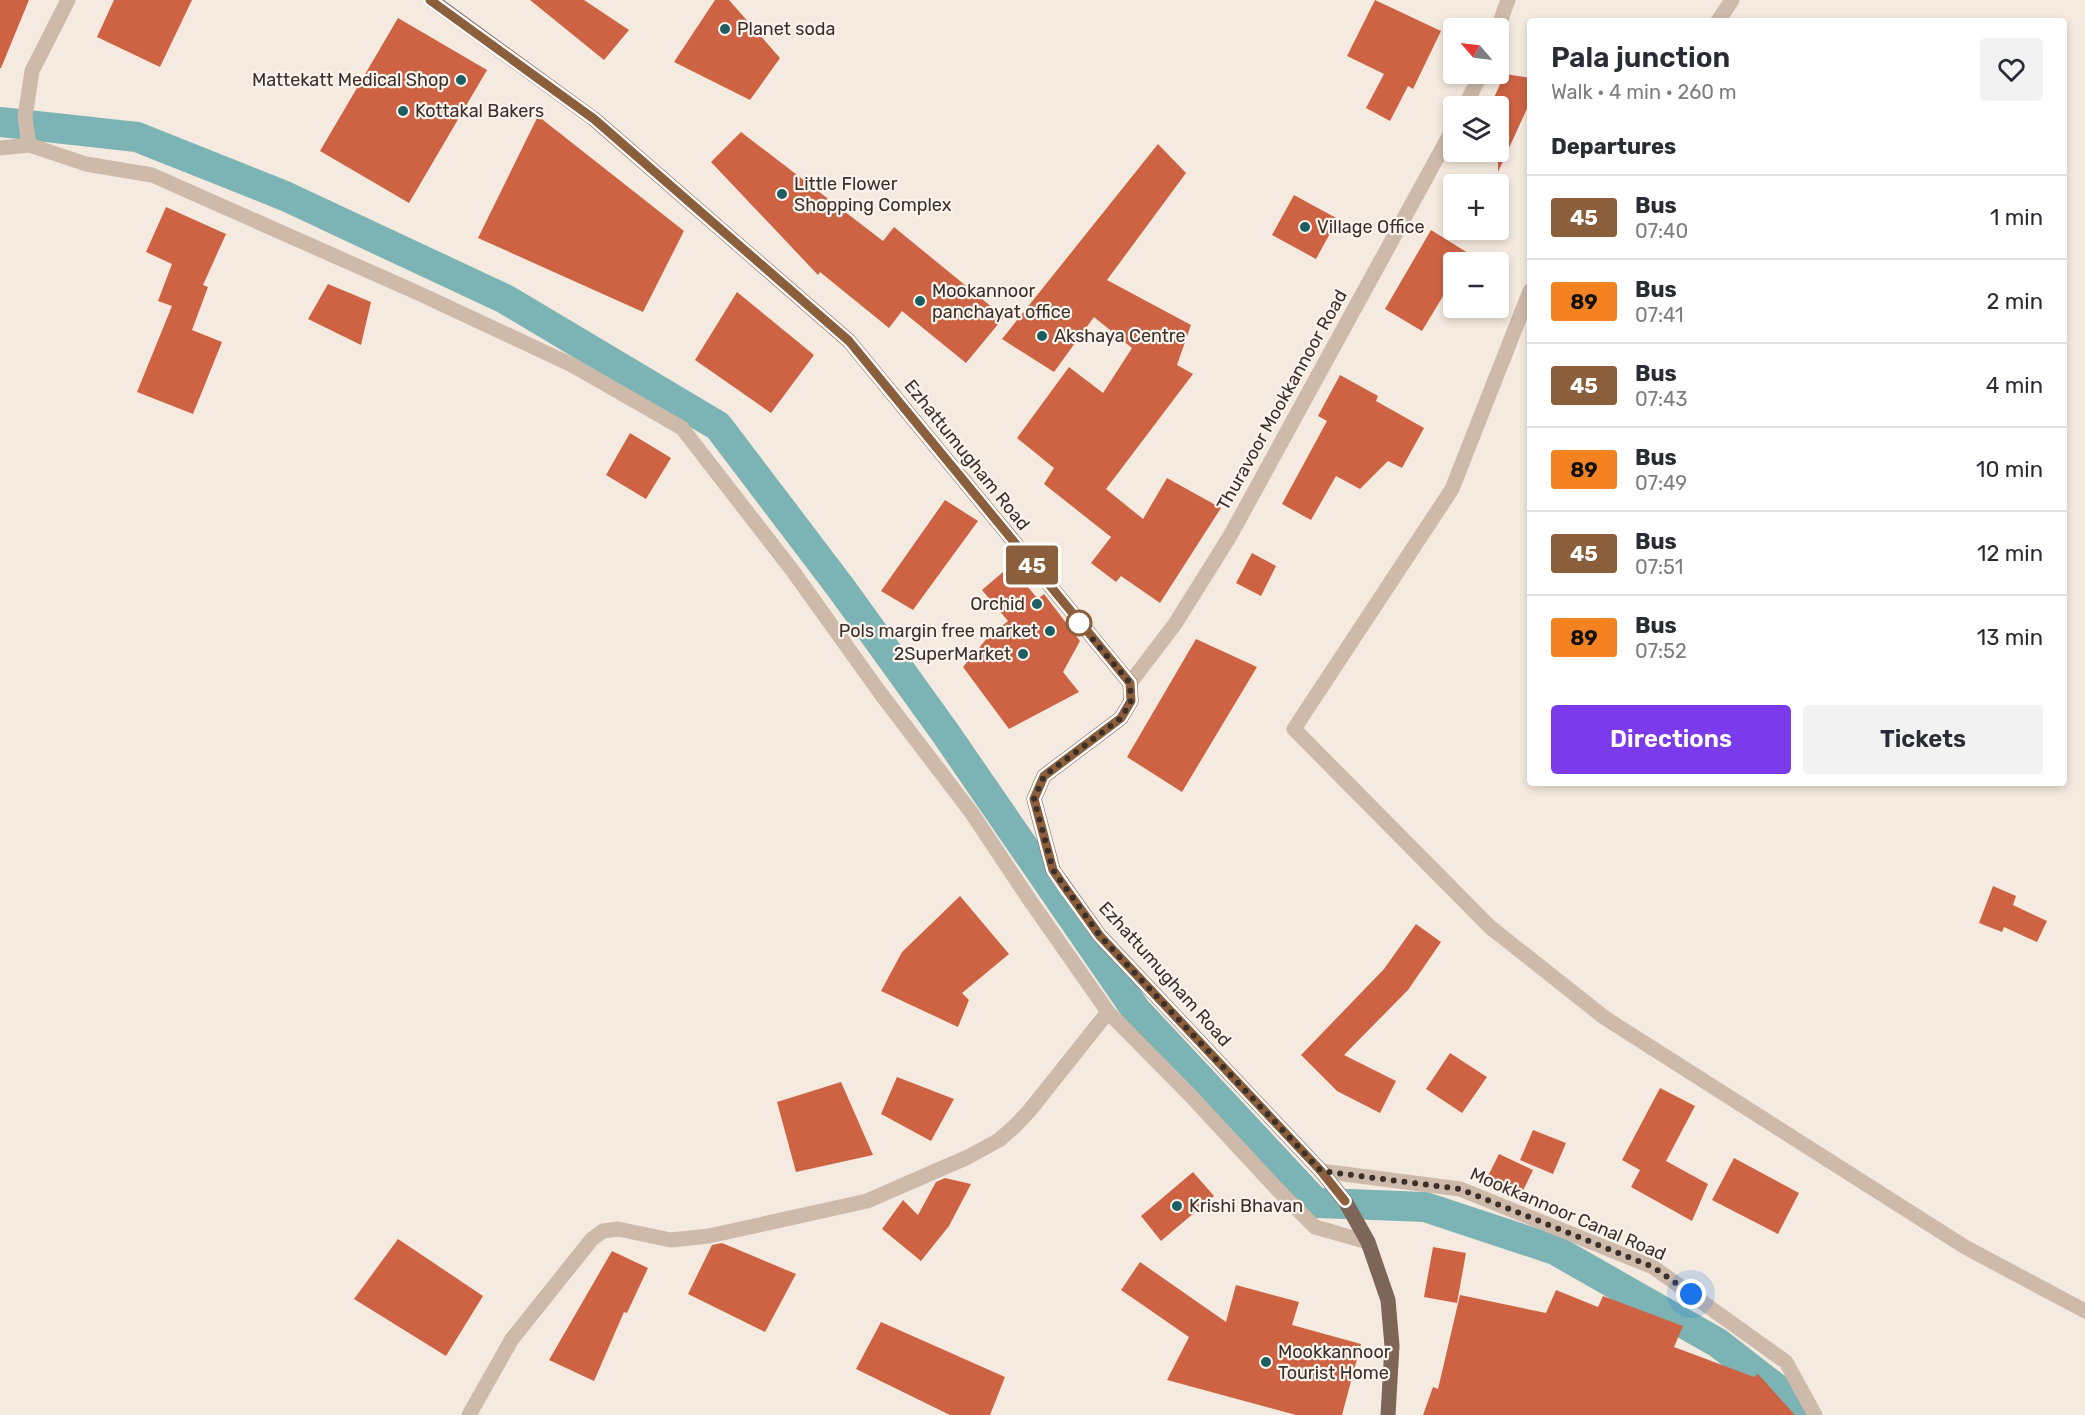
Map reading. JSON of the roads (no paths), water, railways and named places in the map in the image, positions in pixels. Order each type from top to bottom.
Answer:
[{"type":"main road","name":"Ezhattumugham Road","points":[[430,0],[594,119],[849,341],[1130,683],[1131,701],[1121,718],[1044,776],[1038,787],[1034,799],[1053,870],[1100,936],[1321,1171],[1347,1205],[1368,1242],[1388,1300],[1392,1346],[1388,1415]]},
{"type":"street","points":[[28,140],[25,117],[32,71],[68,0]]},
{"type":"street","points":[[1502,18],[1508,0]]},
{"type":"street","points":[[1720,18],[1732,0]]},
{"type":"street","points":[[0,148],[28,140],[86,164],[152,175],[418,293],[572,365],[682,428],[792,570],[881,694],[971,812],[1108,1012],[1315,1227],[1368,1242]]},
{"type":"street","name":"Thuravoor Mookkannoor Road","points":[[1130,683],[1175,624],[1230,536],[1443,147]]},
{"type":"street","points":[[1527,299],[1452,489],[1294,729],[1490,927],[1605,1018],[1965,1247],[2085,1311]]},
{"type":"street","points":[[469,1415],[512,1339],[592,1239],[603,1232],[627,1230],[671,1240],[709,1236],[867,1201],[960,1161],[999,1140],[1015,1126],[1108,1012]]},
{"type":"street","name":"Mookkannoor Canal Road","points":[[1321,1171],[1460,1189],[1653,1267],[1786,1362],[1815,1415]]},
{"type":"waterway","points":[[0,122],[137,137],[285,196],[505,299],[718,426],[841,588],[944,731],[1136,1010],[1316,1203],[1346,1204]]},
{"type":"waterway","points":[[1348,1204],[1425,1207],[1555,1250],[1718,1343],[1794,1402],[1799,1415]]},
{"type":"place","name":"Planet soda","points":[[725,29]]},
{"type":"place","name":"Mattekatt Medical Shop","points":[[461,80]]},
{"type":"place","name":"Kottakal Bakers","points":[[403,111]]},
{"type":"place","name":"Little Flower Shopping Complex","points":[[782,194]]},
{"type":"place","name":"Village Office","points":[[1305,227]]},
{"type":"place","name":"Mookannoor panchayat office","points":[[920,301]]},
{"type":"place","name":"Akshaya Centre","points":[[1042,336]]},
{"type":"place","name":"Orchid","points":[[1037,604]]},
{"type":"place","name":"Pols margin free market","points":[[1050,631]]},
{"type":"place","name":"2SuperMarket","points":[[1023,654]]},
{"type":"place","name":"Krishi Bhavan","points":[[1177,1206]]},
{"type":"place","name":"Mookkannoor Tourist Home","points":[[1266,1362]]}]
